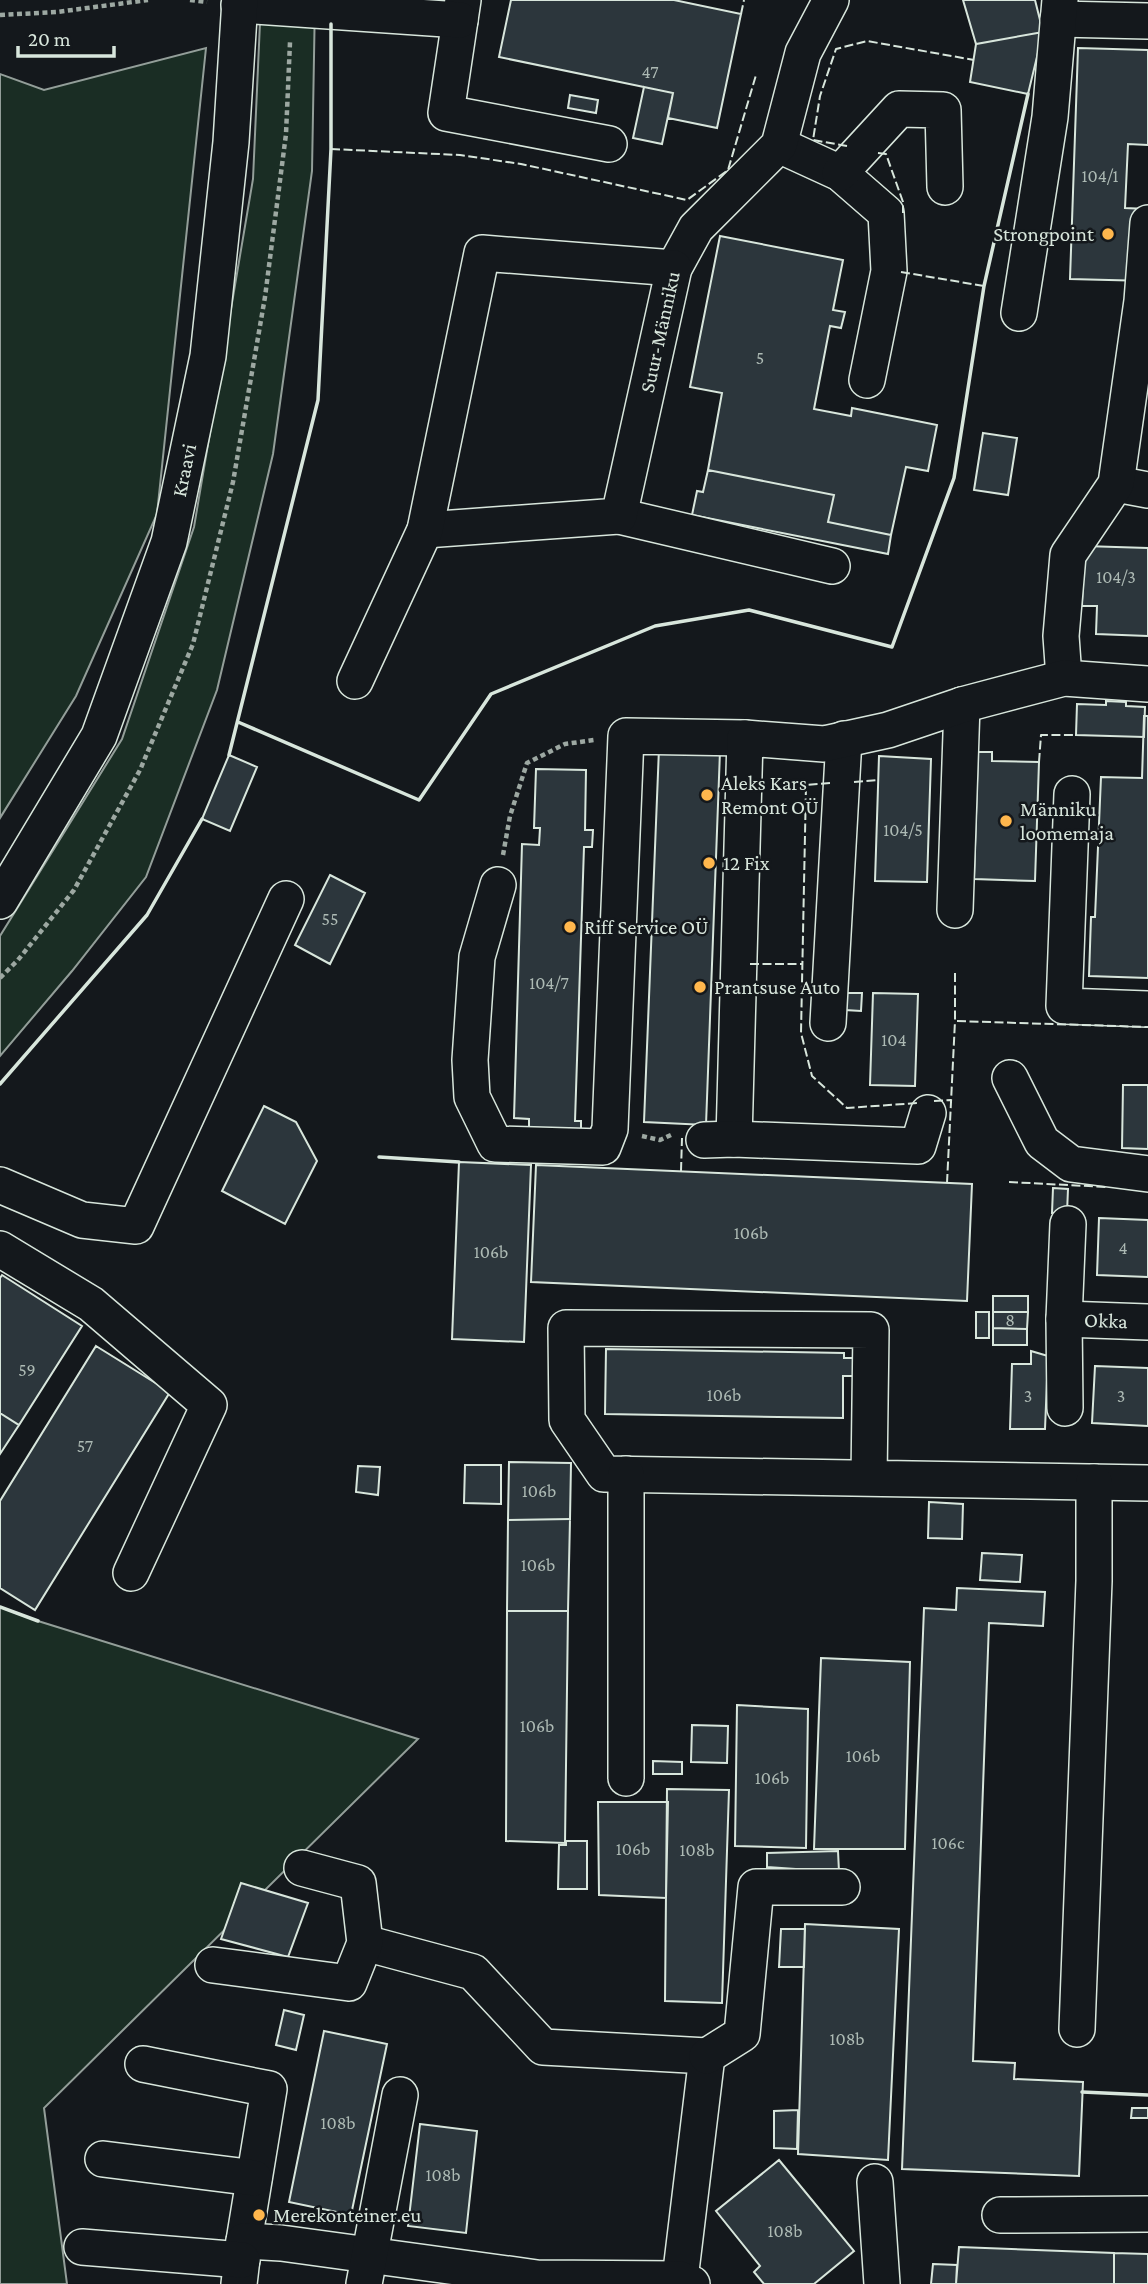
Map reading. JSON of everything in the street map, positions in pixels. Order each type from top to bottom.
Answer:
[{"type":"street","points":[[831,0],[803,53],[779,145],[840,173],[886,213],[889,271],[867,380]]},
{"type":"street","points":[[239,3],[462,10],[446,113],[609,145]]},
{"type":"street","name":"Kraavi","points":[[0,901],[99,736],[169,542],[208,356],[231,142],[239,3]]},
{"type":"street","points":[[1019,313],[1050,117],[1059,9],[1148,21]]},
{"type":"street","points":[[840,173],[899,109],[943,110],[945,187]]},
{"type":"street","name":"Suur-Männiku","points":[[619,516],[674,268],[696,228],[779,145]]},
{"type":"street","points":[[1064,678],[1061,636],[1068,555],[1132,487],[1148,223]]},
{"type":"street","points":[[355,681],[425,530],[482,253],[674,268]]},
{"type":"street","points":[[425,530],[619,516],[832,566]]},
{"type":"street","points":[[498,885],[477,957],[470,1060],[472,1097],[495,1144],[603,1147],[610,1129],[626,736],[745,738],[824,744],[888,730],[962,705],[1064,678],[1148,684]]},
{"type":"street","points":[[955,910],[962,705]]},
{"type":"street","points":[[745,738],[719,1139],[918,1146],[928,1113]]},
{"type":"street","points":[[828,1023],[844,739]]},
{"type":"street","points":[[1072,794],[1064,1006],[1148,1009]]},
{"type":"street","points":[[0,1185],[82,1220],[136,1226],[286,899]]},
{"type":"street","points":[[1010,1078],[1042,1142],[1071,1164],[1148,1174]]},
{"type":"street","points":[[1065,1408],[1064,1319],[1068,1224]]},
{"type":"street","points":[[0,1249],[91,1304],[209,1405],[131,1573]]},
{"type":"street","name":"Okka","points":[[1064,1319],[1148,1322]]},
{"type":"street","points":[[869,1478],[871,1329],[566,1328],[567,1420],[604,1474],[1148,1483]]},
{"type":"street","points":[[626,1474],[626,1779]]},
{"type":"street","points":[[1077,2029],[1094,1581],[1094,1482]]},
{"type":"street","points":[[213,1965],[349,1983],[365,1943],[358,1883],[302,1868]]},
{"type":"street","points":[[365,1943],[473,1972],[543,2048],[707,2056],[742,2034],[756,1887],[842,1887]]},
{"type":"street","points":[[82,2247],[241,2262],[281,2244],[367,2270],[686,2282],[707,2056]]},
{"type":"street","points":[[143,2064],[269,2089],[241,2262]]},
{"type":"street","points":[[367,2270],[400,2095]]},
{"type":"street","points":[[103,2159],[254,2178]]},
{"type":"street","points":[[875,2182],[882,2284]]},
{"type":"street","points":[[1000,2215],[1148,2214]]},
{"type":"path","points":[[0,15],[57,12],[148,0]]},
{"type":"path","points":[[498,885],[510,816],[527,763],[565,744],[626,736]]},
{"type":"path","points":[[610,1129],[660,1140],[684,1130],[719,1139]]},
{"type":"green space","points":[[261,0],[315,0],[312,171],[273,454],[217,690],[146,877],[0,1056],[0,936],[122,739],[194,527],[253,179]]},
{"type":"green space","points":[[206,48],[157,514],[76,696],[0,818],[0,74],[44,90]]},
{"type":"green space","points":[[0,1607],[418,1739],[44,2108],[67,2284],[0,2284]]},
{"type":"building","points":[[511,0],[674,0],[741,14],[717,128],[668,118],[673,93],[499,57]]},
{"type":"building","points":[[963,0],[1035,0],[1043,32],[976,44]]},
{"type":"building","points":[[1043,32],[1028,94],[970,82],[976,44]]},
{"type":"building","points":[[1078,48],[1148,50],[1148,145],[1128,144],[1125,208],[1148,209],[1148,281],[1070,279]]},
{"type":"building","points":[[644,87],[673,93],[662,144],[633,138]]},
{"type":"building","points":[[570,95],[598,100],[596,113],[568,108]]},
{"type":"building","points":[[720,236],[843,260],[833,310],[845,312],[841,328],[830,326],[814,409],[851,416],[852,408],[937,425],[928,471],[906,467],[891,535],[828,522],[834,495],[708,470],[722,393],[690,387]]},
{"type":"building","points":[[983,433],[1017,438],[1008,495],[974,490]]},
{"type":"building","points":[[708,470],[834,495],[828,522],[891,535],[888,554],[692,515],[697,491],[703,492]]},
{"type":"building","points":[[1084,546],[1148,548],[1148,636],[1096,634],[1097,606],[1082,606]]},
{"type":"building","points":[[1106,701],[1145,707],[1144,737],[1076,735],[1077,704],[1106,705]]},
{"type":"building","points":[[1144,716],[1148,716],[1148,978],[1089,976],[1091,917],[1095,917],[1101,777],[1142,778]]},
{"type":"building","points":[[659,748],[720,751],[706,1125],[644,1122]]},
{"type":"building","name":"Männiku loomemaja","points":[[978,752],[992,752],[992,761],[1039,762],[1035,881],[974,879]]},
{"type":"building","points":[[229,755],[257,767],[230,831],[202,819]]},
{"type":"building","points":[[879,756],[931,759],[927,882],[875,881]]},
{"type":"building","points":[[536,769],[586,770],[585,830],[593,830],[592,847],[584,847],[575,1121],[581,1121],[581,1138],[529,1136],[529,1119],[514,1118],[522,844],[539,845],[540,828],[534,828]]},
{"type":"building","points":[[330,875],[365,893],[330,964],[295,945]]},
{"type":"building","points":[[846,993],[862,993],[861,1011],[845,1010]]},
{"type":"building","points":[[873,993],[918,994],[915,1086],[870,1085]]},
{"type":"building","points":[[1123,1085],[1148,1085],[1148,1149],[1122,1148]]},
{"type":"building","points":[[264,1106],[296,1122],[317,1161],[285,1224],[222,1191]]},
{"type":"building","points":[[459,1162],[531,1165],[524,1342],[452,1339]]},
{"type":"building","points":[[536,1165],[972,1184],[967,1301],[531,1282]]},
{"type":"building","points":[[1053,1188],[1068,1189],[1067,1213],[1052,1213]]},
{"type":"building","points":[[1099,1218],[1148,1220],[1148,1277],[1097,1275]]},
{"type":"building","points":[[2,1275],[82,1326],[19,1425],[0,1413]]},
{"type":"building","points":[[993,1296],[1028,1296],[1028,1312],[993,1312]]},
{"type":"building","points":[[976,1312],[989,1312],[989,1338],[976,1338]]},
{"type":"building","points":[[993,1312],[1028,1312],[1027,1329],[993,1328]]},
{"type":"building","points":[[993,1328],[1027,1329],[1027,1345],[993,1345]]},
{"type":"building","points":[[96,1346],[170,1392],[35,1610],[0,1588],[0,1501]]},
{"type":"building","points":[[606,1349],[844,1353],[844,1358],[855,1358],[854,1376],[843,1376],[843,1418],[605,1414]]},
{"type":"building","points":[[1031,1351],[1048,1356],[1045,1429],[1010,1429],[1012,1364],[1031,1364]]},
{"type":"building","points":[[1095,1366],[1148,1368],[1148,1426],[1092,1423]]},
{"type":"building","points":[[0,1413],[19,1425],[0,1454]]},
{"type":"building","points":[[509,1462],[571,1463],[570,1519],[508,1520]]},
{"type":"building","points":[[465,1465],[501,1465],[501,1504],[464,1503]]},
{"type":"building","points":[[358,1466],[380,1467],[378,1495],[356,1492]]},
{"type":"building","points":[[929,1502],[963,1504],[962,1539],[928,1538]]},
{"type":"building","points":[[570,1519],[568,1611],[507,1611],[508,1520]]},
{"type":"building","points":[[982,1553],[1022,1555],[1020,1582],[980,1580]]},
{"type":"building","points":[[957,1588],[1045,1592],[1043,1626],[989,1623],[973,2061],[1015,2063],[1014,2079],[1083,2082],[1079,2176],[902,2169],[924,1608],[956,1610]]},
{"type":"building","points":[[507,1611],[568,1611],[565,1843],[506,1841]]},
{"type":"building","points":[[821,1658],[910,1662],[905,1849],[814,1849]]},
{"type":"building","points":[[737,1705],[808,1709],[806,1848],[735,1846]]},
{"type":"building","points":[[692,1725],[728,1726],[727,1763],[691,1762]]},
{"type":"building","points":[[653,1761],[682,1762],[682,1774],[653,1774]]},
{"type":"building","points":[[667,1789],[729,1790],[722,2003],[665,2001]]},
{"type":"building","points":[[598,1802],[668,1802],[666,1898],[599,1895]]},
{"type":"building","points":[[566,1841],[587,1841],[587,1889],[558,1889],[559,1845],[566,1845]]},
{"type":"building","points":[[838,1851],[839,1872],[767,1867],[767,1853]]},
{"type":"building","points":[[241,1883],[308,1903],[288,1957],[221,1939]]},
{"type":"building","points":[[805,1924],[899,1929],[888,2160],[798,2154]]},
{"type":"building","points":[[781,1929],[805,1929],[804,1967],[779,1967]]},
{"type":"building","points":[[284,2010],[304,2015],[296,2050],[276,2045]]},
{"type":"building","points":[[324,2031],[387,2044],[351,2215],[289,2202]]},
{"type":"building","points":[[1132,2108],[1148,2108],[1148,2118],[1131,2118]]},
{"type":"building","points":[[798,2110],[797,2149],[774,2148],[774,2111]]},
{"type":"building","points":[[420,2124],[477,2131],[466,2233],[408,2226]]},
{"type":"building","points":[[779,2160],[854,2251],[814,2284],[764,2284],[754,2272],[760,2266],[716,2211]]},
{"type":"building","points":[[959,2247],[1114,2253],[1114,2284],[956,2284]]},
{"type":"building","points":[[1114,2253],[1148,2254],[1148,2284],[1114,2284]]},
{"type":"building","points":[[933,2264],[957,2265],[956,2284],[931,2284]]},
{"type":"fence","points":[[741,14],[744,0]]},
{"type":"fence","points":[[847,146],[813,140],[820,96],[836,49],[867,41],[974,60]]},
{"type":"fence","points":[[331,149],[460,155],[521,164],[687,200],[728,170],[756,75]]},
{"type":"fence","points":[[878,153],[886,154],[903,202],[903,213]]},
{"type":"fence","points":[[901,272],[984,286]]},
{"type":"fence","points":[[1039,762],[1041,735],[1076,735]]},
{"type":"fence","points":[[854,782],[878,780]]},
{"type":"fence","points":[[830,783],[806,785],[801,1033],[812,1076],[847,1108],[917,1103]]},
{"type":"fence","points":[[750,964],[802,964]]},
{"type":"fence","points":[[955,973],[955,1021],[1148,1027]]},
{"type":"fence","points":[[947,1183],[955,1021]]},
{"type":"fence","points":[[934,1101],[951,1100]]},
{"type":"fence","points":[[681,1171],[682,1138]]},
{"type":"fence","points":[[1009,1182],[1106,1187]]},
{"type":"wall","points":[[229,755],[318,400],[331,149],[331,24]]},
{"type":"wall","points":[[238,722],[419,800],[491,694],[655,626],[749,610],[892,647],[954,478],[984,286],[1028,94]]},
{"type":"wall","points":[[0,1084],[147,915],[202,819]]},
{"type":"wall","points":[[379,1157],[459,1162]]},
{"type":"wall","points":[[0,1607],[38,1621]]},
{"type":"wall","points":[[1082,2092],[1148,2095]]},
{"type":"place","name":"Strongpoint","points":[[1108,234]]},
{"type":"place","name":"Aleks Kars Remont OÜ","points":[[707,795]]},
{"type":"place","name":"Männiku loomemaja","points":[[1006,821]]},
{"type":"place","name":"12 Fix","points":[[709,863]]},
{"type":"place","name":"Riff Service OÜ","points":[[570,927]]},
{"type":"place","name":"Prantsuse Auto","points":[[700,987]]},
{"type":"place","name":"Merekonteiner.eu","points":[[259,2215]]}]
